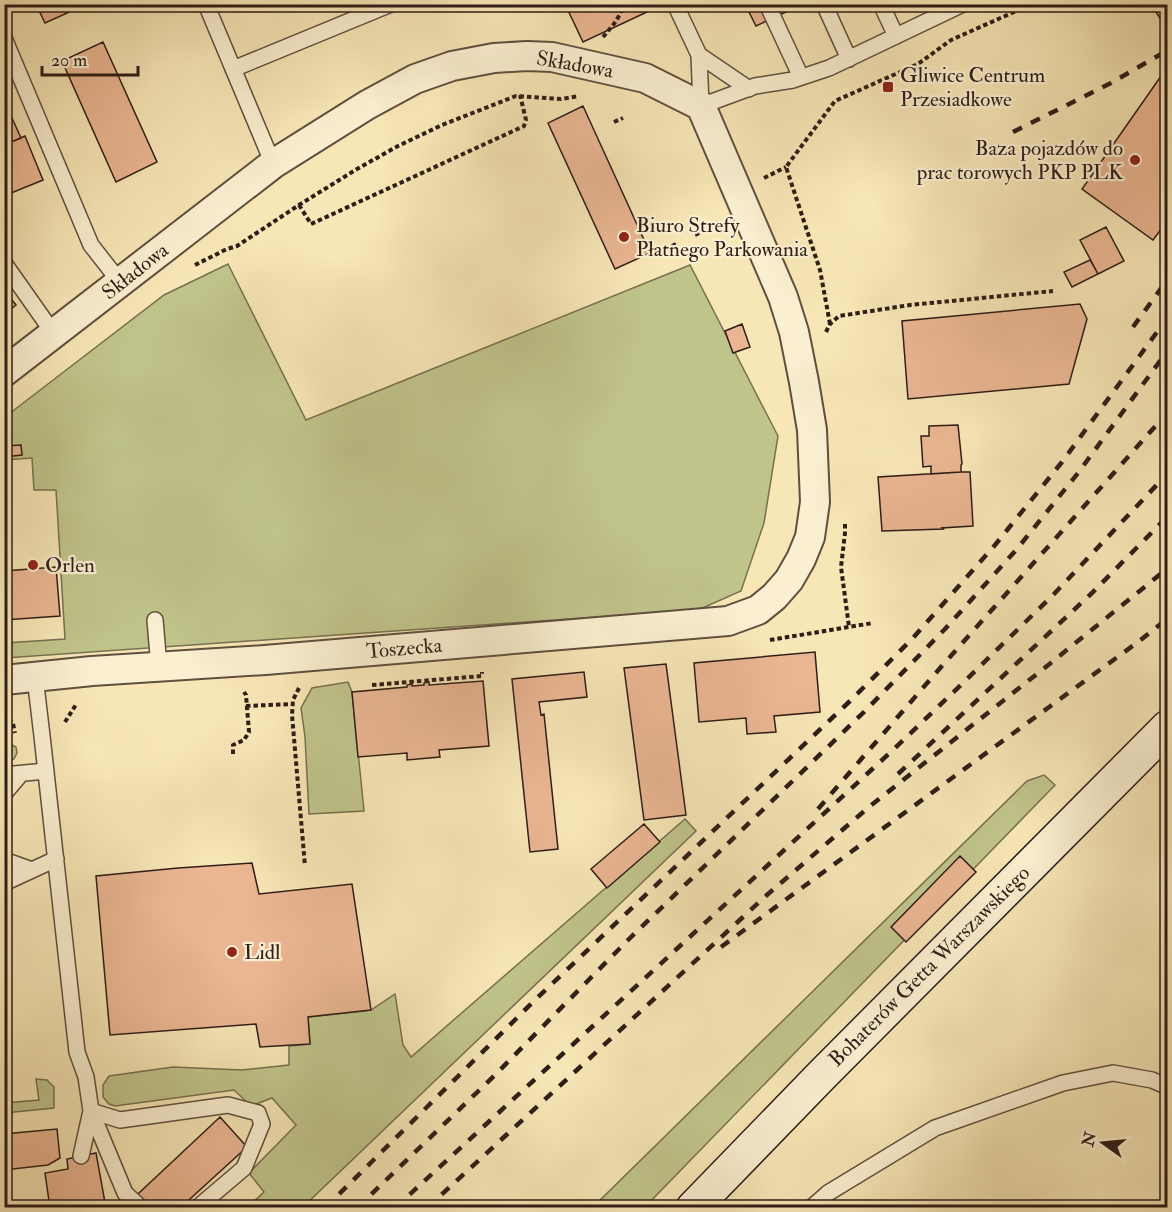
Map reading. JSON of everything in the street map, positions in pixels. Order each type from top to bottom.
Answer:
[{"type":"main road","name":"Bohaterów Getta Warszawskiego","points":[[693,1208],[1167,727]]},
{"type":"street","name":"Składowa","points":[[4,372],[273,164],[367,105],[415,79],[452,66],[494,58],[552,57],[645,78],[701,106]]},
{"type":"street","name":"Toszecka","points":[[4,680],[92,671],[310,656],[728,621],[758,610],[774,597],[789,580],[801,560],[810,537],[815,502],[812,430],[794,332],[783,297],[701,106]]},
{"type":"lane","points":[[206,4],[273,164]]},
{"type":"lane","points":[[233,69],[362,10],[391,4]]},
{"type":"lane","points":[[675,4],[699,55],[701,106],[749,89],[829,68],[896,36],[941,9],[963,4]]},
{"type":"lane","points":[[767,4],[801,77]]},
{"type":"lane","points":[[824,4],[849,59]]},
{"type":"lane","points":[[881,4],[896,36]]},
{"type":"lane","points":[[4,38],[91,245],[120,282]]},
{"type":"lane","points":[[699,55],[749,89]]},
{"type":"lane","points":[[4,263],[54,334]]},
{"type":"lane","points":[[155,620],[159,667]]},
{"type":"lane","points":[[35,677],[77,1052],[86,1077],[91,1111],[125,1193],[141,1208]]},
{"type":"lane","points":[[4,775],[46,771]]},
{"type":"lane","points":[[4,794],[21,774]]},
{"type":"lane","points":[[4,883],[56,859]]},
{"type":"lane","points":[[4,860],[32,870]]},
{"type":"lane","points":[[811,1208],[828,1193],[935,1128],[1063,1083],[1113,1073],[1152,1080],[1167,1087]]},
{"type":"lane","points":[[91,1111],[120,1120],[228,1105],[258,1113],[262,1124],[244,1168],[197,1208]]},
{"type":"lane","points":[[81,1156],[91,1111]]},
{"type":"path","points":[[601,42],[620,16],[623,4]]},
{"type":"path","points":[[758,182],[786,167],[835,101],[918,64],[951,40],[1030,5]]},
{"type":"path","points":[[237,246],[375,158],[423,133],[511,97],[520,95],[561,99],[575,97],[584,92]]},
{"type":"path","points":[[299,205],[311,224],[524,126],[526,120],[520,95]]},
{"type":"path","points":[[614,122],[623,118]]},
{"type":"path","points":[[786,167],[820,270],[830,324]]},
{"type":"path","points":[[695,235],[701,232]]},
{"type":"path","points":[[672,246],[678,243]]},
{"type":"path","points":[[825,335],[830,324],[839,316],[898,307],[1053,291]]},
{"type":"path","points":[[845,523],[841,567],[849,627]]},
{"type":"path","points":[[770,640],[873,623]]},
{"type":"path","points":[[369,685],[483,676],[482,669],[489,668]]},
{"type":"path","points":[[300,687],[293,704],[292,715],[305,866]]},
{"type":"path","points":[[233,754],[233,745],[244,740],[249,732],[246,695],[242,689]]},
{"type":"path","points":[[4,712],[13,724],[17,738],[64,734],[65,723],[79,700]]},
{"type":"path","points":[[246,706],[293,704]]},
{"type":"green space","points":[[228,264],[306,420],[690,265],[778,436],[764,523],[741,591],[698,610],[5,658],[5,643],[65,639],[56,490],[34,490],[32,458],[5,460],[5,417],[164,295]]},
{"type":"green space","points":[[348,682],[352,692],[364,811],[309,814],[305,737],[301,708],[312,688]]},
{"type":"green space","points":[[5,726],[11,739],[10,744],[16,747],[17,753],[14,759],[5,764]]},
{"type":"green space","points":[[1044,775],[1055,785],[645,1207],[592,1208],[1027,781]]},
{"type":"green space","points":[[685,819],[696,831],[303,1207],[248,1207],[264,1192],[249,1173],[296,1125],[272,1098],[251,1106],[234,1090],[115,1106],[109,1104],[103,1097],[103,1085],[109,1076],[173,1067],[242,1070],[289,1065],[289,1046],[310,1044],[308,1017],[371,1010],[395,994],[403,1045],[411,1057]]},
{"type":"green space","points":[[36,1079],[47,1080],[54,1087],[54,1108],[5,1113],[5,1103],[39,1100]]},
{"type":"building","points":[[36,4],[87,4],[45,23]]},
{"type":"building","points":[[565,4],[664,4],[583,42]]},
{"type":"building","points":[[745,4],[803,4],[756,26]]},
{"type":"building","points":[[1161,4],[1168,4],[1168,25],[1165,26],[1154,9]]},
{"type":"building","points":[[103,42],[157,162],[116,182],[62,61]]},
{"type":"building","name":"Baza pojazdów do prac torowych PKP PLK","points":[[1166,69],[1168,71],[1168,220],[1153,240],[1082,189]]},
{"type":"building","points":[[4,100],[21,138],[4,145]]},
{"type":"building","points":[[583,106],[650,253],[615,269],[548,123]]},
{"type":"building","points":[[25,136],[43,180],[4,196],[4,145]]},
{"type":"building","points":[[1106,227],[1124,261],[1098,274],[1080,240]]},
{"type":"building","points":[[1090,260],[1098,274],[1072,287],[1064,272]]},
{"type":"building","points":[[4,290],[16,305],[4,315]]},
{"type":"building","points":[[1080,304],[1087,319],[1069,384],[908,399],[902,321]]},
{"type":"building","points":[[742,324],[750,347],[733,353],[725,331]]},
{"type":"building","points":[[958,425],[961,472],[931,474],[931,466],[923,467],[921,436],[929,436],[929,426]]},
{"type":"building","points":[[21,445],[22,455],[4,457],[4,446]]},
{"type":"building","points":[[970,472],[973,526],[882,531],[878,477]]},
{"type":"building","points":[[56,567],[60,616],[4,620],[4,571]]},
{"type":"building","points":[[815,652],[820,712],[774,716],[776,732],[747,734],[746,718],[699,722],[694,663]]},
{"type":"building","points":[[666,664],[686,815],[644,820],[624,668]]},
{"type":"building","points":[[584,672],[587,697],[539,702],[541,715],[544,714],[558,849],[530,852],[512,679]]},
{"type":"building","points":[[483,681],[489,746],[439,750],[440,757],[407,760],[407,753],[358,757],[352,692],[407,687],[412,684],[412,686],[424,685],[429,682],[429,685]]},
{"type":"building","points":[[644,824],[660,842],[607,888],[591,869]]},
{"type":"building","points":[[960,856],[976,872],[906,942],[891,927]]},
{"type":"building","name":"Lidl","points":[[252,863],[259,894],[352,884],[371,1010],[308,1017],[310,1044],[260,1047],[256,1024],[110,1035],[96,876]]},
{"type":"building","points":[[220,1117],[247,1147],[180,1208],[123,1208]]},
{"type":"building","points":[[57,1129],[60,1158],[48,1165],[4,1170],[4,1134]]},
{"type":"building","points":[[96,1153],[106,1208],[50,1208],[45,1173],[68,1169],[67,1159]]},
{"type":"railway","points":[[1013,132],[1111,83],[1168,50]]},
{"type":"railway","points":[[1133,327],[1168,279]]},
{"type":"railway","points":[[325,1208],[535,1000],[850,701],[912,639],[995,545],[1062,462],[1168,317]]},
{"type":"railway","points":[[357,1208],[494,1076],[628,940],[864,712],[945,629],[1017,549],[1078,473],[1168,350]]},
{"type":"railway","points":[[818,809],[1168,412]]},
{"type":"railway","points":[[395,1208],[893,750],[1054,594],[1168,473]]},
{"type":"railway","points":[[898,774],[1092,593],[1168,516]]},
{"type":"railway","points":[[427,1208],[768,894],[869,807],[1168,568]]},
{"type":"railway","points":[[721,947],[1168,618]]},
{"type":"place","name":"Gliwice Centrum Przesiadkowe","points":[[888,87]]},
{"type":"place","name":"Baza pojazdów do prac torowych PKP PLK","points":[[1135,160]]},
{"type":"place","name":"Biuro Strefy Płatnego Parkowania","points":[[624,237]]},
{"type":"place","name":"Orlen","points":[[33,565]]},
{"type":"place","name":"Lidl","points":[[232,952]]}]
